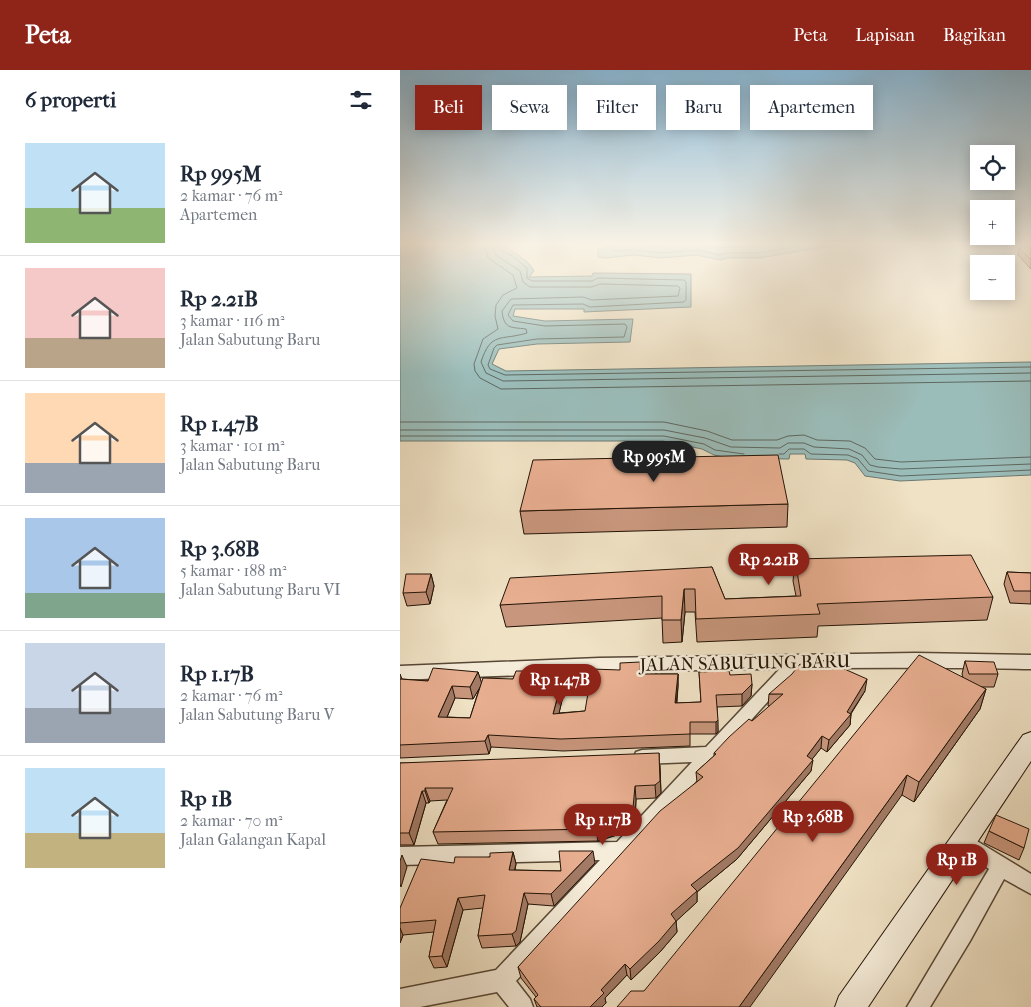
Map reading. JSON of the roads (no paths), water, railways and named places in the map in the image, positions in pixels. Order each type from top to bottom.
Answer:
[{"type":"main road","points":[[850,1007],[1031,742]]},
{"type":"street","name":"JALAN SABUTUNG BARU","points":[[400,673],[599,665],[915,660],[1031,662]]},
{"type":"street","points":[[900,679],[915,660]]},
{"type":"street","points":[[402,997],[502,980],[794,663]]},
{"type":"street","points":[[624,757],[712,754]]},
{"type":"street","points":[[962,841],[1031,885]]},
{"type":"street","points":[[400,856],[621,851]]},
{"type":"street","points":[[918,1007],[963,934],[1000,866]]},
{"type":"street","points":[[502,980],[522,1007]]},
{"type":"water","points":[[400,288],[691,288],[691,307],[584,312],[584,309],[515,309],[513,316],[545,321],[633,319],[630,342],[537,344],[499,349],[492,364],[506,371],[1031,362],[1031,475],[900,481],[865,476],[855,463],[847,460],[806,459],[805,454],[790,454],[789,459],[729,458],[714,455],[702,449],[663,441],[400,441]]}]
